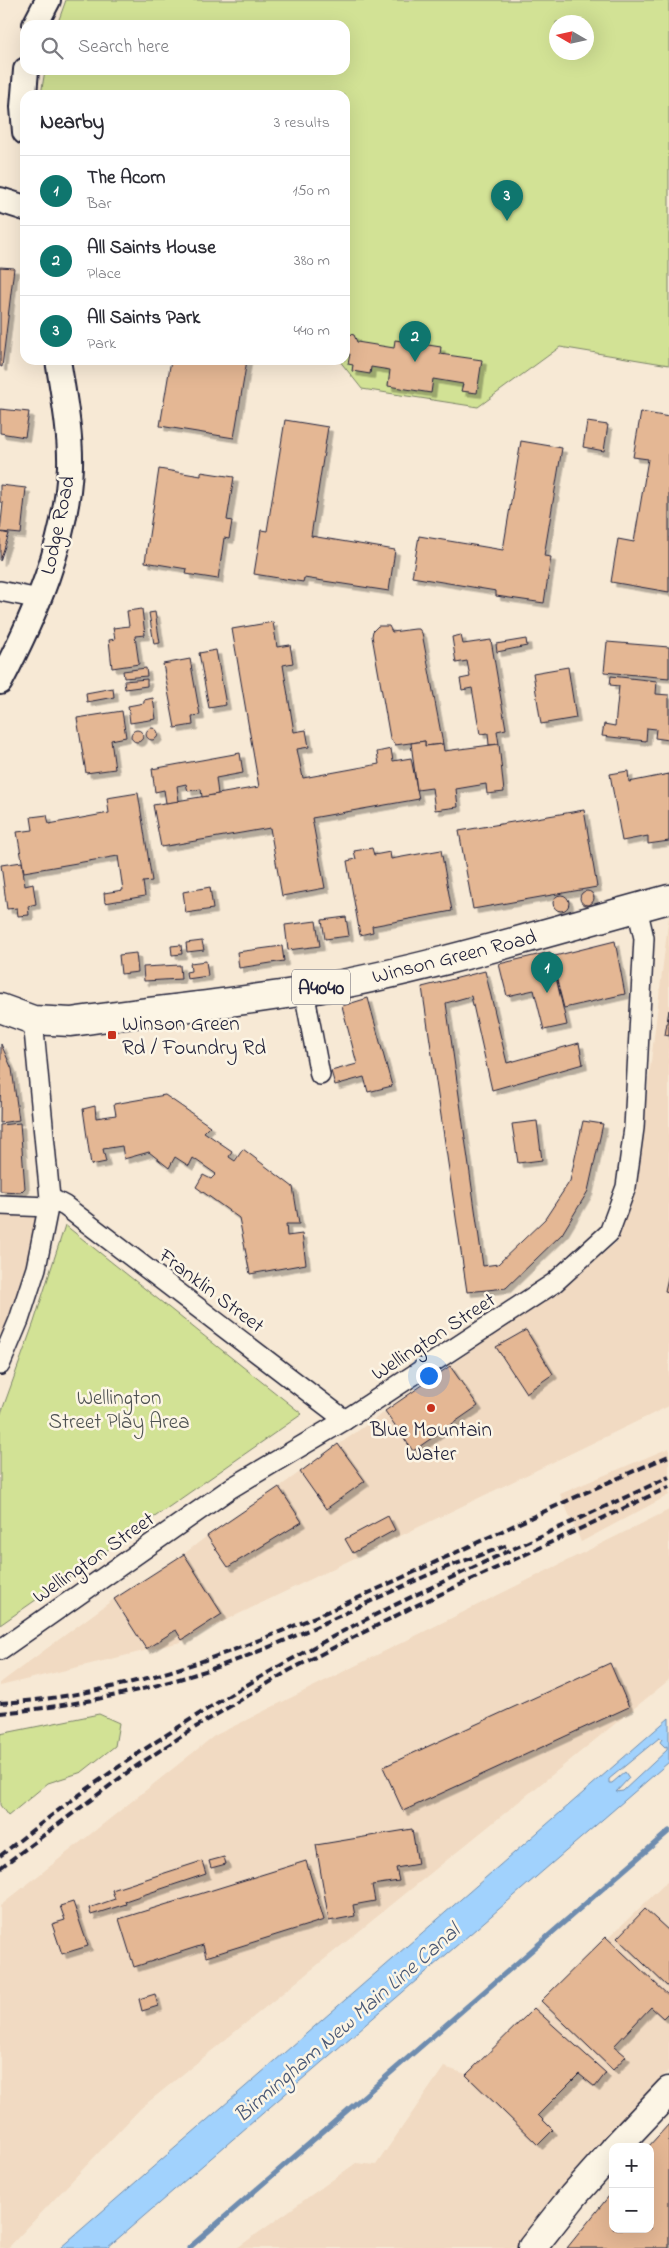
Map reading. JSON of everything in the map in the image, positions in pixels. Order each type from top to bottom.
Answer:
[{"type":"main road","name":"Winson Green Road","points":[[0,1008],[32,1020],[72,1022],[304,991],[389,973],[669,899]]},
{"type":"main road","points":[[620,2143],[669,2091]]},
{"type":"main road","points":[[532,2248],[573,2196],[609,2156]]},
{"type":"street","points":[[38,20],[48,0]]},
{"type":"street","points":[[24,90],[25,75]]},
{"type":"street","points":[[0,200],[20,206]]},
{"type":"street","name":"Lodge Road","points":[[0,682],[20,644],[39,599],[56,552],[67,498],[70,465],[64,393],[59,365]]},
{"type":"street","points":[[0,591],[39,599]]},
{"type":"street","name":"Wellington Street","points":[[0,1650],[231,1488],[344,1420],[554,1283],[609,1233],[626,1187],[634,1128],[644,938],[638,908]]},
{"type":"street","points":[[304,991],[320,1074]]},
{"type":"street","points":[[0,1365],[19,1320],[36,1268],[50,1202],[32,1020]]},
{"type":"street","points":[[0,1205],[50,1202]]},
{"type":"street","name":"Franklin Street","points":[[50,1202],[65,1206],[344,1420]]},
{"type":"shaded area","points":[[669,916],[669,1406],[181,1642],[0,1686],[0,1683],[114,1599],[184,1554],[279,1487],[579,1274],[617,1242],[635,1190]]},
{"type":"shaded area","points":[[0,1211],[40,1212],[15,1316],[0,1349]]},
{"type":"shaded area","points":[[669,1448],[669,1495],[581,1542],[560,1494]]},
{"type":"shaded area","points":[[669,1510],[669,1680],[141,2108],[8,2248],[0,2248],[0,1906],[214,1736]]},
{"type":"shaded area","points":[[669,1880],[669,2070],[570,2177],[517,2248],[237,2248],[356,2163],[376,2165],[444,2067],[466,2074]]},
{"type":"green space","points":[[66,0],[669,0],[669,365],[560,347],[478,407],[362,389],[343,365],[350,365],[350,90],[42,90],[44,75],[350,75],[350,20],[59,20]]},
{"type":"green space","name":"Wellington Street Play Area","points":[[65,1225],[302,1414],[0,1625],[0,1416],[34,1322]]},
{"type":"green space","points":[[99,1714],[119,1723],[115,1746],[82,1772],[48,1783],[8,1816],[0,1805],[0,1734]]},
{"type":"water","name":"Birmingham New Main Line Canal","points":[[669,1718],[669,1762],[107,2248],[60,2248]],"holes":[[[659,1738],[662,1739],[660,1742],[665,1747],[667,1746],[667,1750],[623,1791],[616,1792],[629,1778],[625,1772],[612,1783],[609,1783],[609,1779]]]},
{"type":"building","points":[[0,267],[14,268],[2,367],[0,366]]},
{"type":"building","points":[[350,334],[354,335],[357,342],[394,348],[395,340],[441,347],[440,354],[482,360],[477,393],[461,391],[463,384],[433,379],[431,393],[388,386],[390,370],[371,367],[370,374],[352,371],[353,365],[350,364]]},
{"type":"building","points":[[170,365],[246,365],[234,438],[160,426]]},
{"type":"building","points":[[0,409],[29,412],[25,437],[0,433]]},
{"type":"building","points":[[641,412],[669,417],[669,592],[611,582],[618,539],[634,542],[648,459],[633,457]]},
{"type":"building","points":[[285,420],[328,427],[311,536],[395,550],[389,591],[304,578],[303,582],[254,574],[261,530],[267,531]]},
{"type":"building","points":[[587,422],[608,425],[604,451],[583,447]]},
{"type":"building","points":[[521,441],[562,448],[544,556],[551,557],[544,603],[496,596],[496,591],[412,577],[419,536],[503,550]]},
{"type":"building","points":[[159,469],[201,476],[201,472],[234,477],[227,520],[232,521],[229,539],[224,538],[218,579],[186,574],[187,569],[145,562]]},
{"type":"building","points":[[0,485],[26,488],[21,534],[0,532],[3,503],[0,502]]},
{"type":"building","points":[[0,532],[9,534],[0,561]]},
{"type":"building","points":[[142,609],[145,635],[135,636],[139,664],[112,668],[109,640],[115,639],[113,628],[129,626],[127,611]]},
{"type":"building","points":[[155,612],[160,643],[154,644],[149,613]]},
{"type":"building","points":[[273,622],[277,647],[290,645],[293,663],[283,665],[294,732],[306,730],[309,747],[297,749],[303,778],[379,764],[377,752],[391,749],[393,761],[411,758],[419,799],[312,818],[325,888],[282,896],[270,828],[161,847],[153,805],[259,787],[232,629]]},
{"type":"building","points":[[378,626],[389,626],[392,632],[419,629],[422,633],[443,744],[425,746],[425,741],[395,745],[390,738],[372,636],[373,631]]},
{"type":"building","points":[[461,635],[463,644],[491,640],[506,729],[497,731],[499,744],[489,745],[488,733],[480,734],[472,688],[462,690],[460,679],[470,677],[467,661],[456,663],[452,637]]},
{"type":"building","points":[[526,639],[527,646],[497,652],[496,644]]},
{"type":"building","points":[[607,642],[669,647],[669,678],[604,672]]},
{"type":"building","points":[[216,650],[226,705],[209,708],[199,653]]},
{"type":"building","points":[[190,659],[200,715],[192,716],[193,725],[175,728],[163,664]]},
{"type":"building","points":[[568,667],[576,718],[541,724],[533,673]]},
{"type":"building","points":[[146,668],[147,676],[124,678],[123,671]]},
{"type":"building","points":[[611,676],[657,681],[656,694],[669,695],[669,740],[655,738],[656,729],[647,728],[646,741],[602,736],[604,724],[615,726],[619,686],[610,685]]},
{"type":"building","points":[[147,679],[147,686],[125,689],[124,681]]},
{"type":"building","points":[[113,688],[114,697],[87,702],[86,693]]},
{"type":"building","points":[[153,698],[156,719],[130,723],[128,706],[144,703],[144,700]]},
{"type":"building","points":[[122,711],[126,737],[111,740],[115,769],[86,773],[77,718]]},
{"type":"building","points":[[150,728],[154,728],[158,734],[154,740],[150,740],[146,736],[146,732]]},
{"type":"building","points":[[135,730],[139,730],[143,736],[139,742],[135,742],[131,738],[131,734]]},
{"type":"building","points":[[425,741],[425,746],[443,744],[444,751],[499,744],[504,792],[487,794],[486,784],[456,789],[458,807],[435,810],[432,788],[417,790],[411,743]]},
{"type":"building","points":[[240,753],[243,773],[216,778],[218,794],[202,797],[201,789],[188,791],[186,784],[177,786],[179,801],[166,803],[164,790],[155,792],[152,769]]},
{"type":"building","points":[[628,771],[629,782],[669,774],[669,841],[648,844],[648,836],[622,841],[610,774]]},
{"type":"building","points":[[138,793],[152,881],[143,882],[145,896],[105,903],[104,893],[123,890],[118,856],[24,872],[17,832],[33,830],[31,817],[47,815],[49,824],[109,813],[107,798]]},
{"type":"building","points":[[584,810],[597,887],[473,909],[459,831]]},
{"type":"building","points":[[372,848],[374,855],[390,852],[391,859],[441,850],[452,911],[372,926],[373,932],[360,935],[347,861],[356,859],[354,851]]},
{"type":"building","points":[[22,862],[25,886],[33,884],[36,904],[28,906],[29,915],[18,916],[17,908],[7,909],[1,865]]},
{"type":"building","points":[[210,887],[213,909],[186,913],[183,892]]},
{"type":"building","points":[[584,891],[590,891],[594,898],[590,905],[584,905],[580,901],[580,895]]},
{"type":"building","points":[[561,895],[569,903],[561,911],[553,903]]},
{"type":"building","points":[[346,917],[349,936],[325,939],[322,920]]},
{"type":"building","points":[[316,921],[320,946],[288,950],[285,925]]},
{"type":"building","points":[[202,941],[204,950],[187,952],[186,943]]},
{"type":"building","points":[[615,941],[625,994],[564,1008],[551,957]]},
{"type":"building","points":[[181,945],[182,954],[172,955],[171,946]]},
{"type":"building","points":[[282,946],[284,961],[239,968],[237,952]]},
{"type":"building","points":[[550,952],[567,1025],[544,1030],[534,990],[507,996],[499,964]]},
{"type":"building","points":[[136,953],[138,972],[121,974],[119,955]]},
{"type":"building","points":[[206,961],[208,976],[187,979],[186,972],[191,971],[190,963]]},
{"type":"building","points":[[180,965],[181,979],[144,981],[143,967]]},
{"type":"building","points":[[485,971],[507,1063],[579,1043],[583,1064],[492,1090],[471,996],[446,1003],[483,1266],[498,1264],[545,1219],[570,1181],[583,1121],[603,1124],[588,1191],[562,1234],[506,1288],[467,1292],[422,987]]},
{"type":"building","points":[[368,998],[392,1086],[368,1092],[364,1077],[335,1085],[331,1071],[357,1064],[342,1006]]},
{"type":"building","points":[[669,1010],[669,1036],[665,1035]]},
{"type":"building","points":[[1,1044],[12,1069],[19,1120],[0,1123]]},
{"type":"building","points":[[165,1095],[210,1126],[204,1132],[232,1151],[229,1157],[235,1161],[243,1149],[293,1187],[299,1224],[286,1224],[287,1236],[302,1234],[306,1264],[250,1274],[239,1218],[196,1187],[203,1175],[211,1179],[216,1174],[193,1158],[189,1166],[175,1157],[169,1168],[149,1152],[124,1159],[122,1146],[103,1149],[106,1162],[91,1165],[83,1109],[95,1106],[96,1118],[116,1115],[114,1104]]},
{"type":"building","points":[[537,1121],[542,1160],[518,1163],[512,1124]]},
{"type":"building","points":[[20,1123],[25,1188],[21,1192],[0,1191],[0,1125]]},
{"type":"building","points":[[669,1273],[669,1292],[665,1291]]},
{"type":"building","points":[[526,1330],[553,1374],[526,1393],[496,1347]]},
{"type":"building","name":"Blue Mountain Water","points":[[450,1366],[478,1406],[413,1451],[385,1411]]},
{"type":"building","points":[[338,1444],[365,1481],[326,1509],[300,1472]]},
{"type":"building","points":[[279,1487],[302,1522],[228,1567],[207,1536]]},
{"type":"building","points":[[388,1516],[395,1530],[353,1553],[345,1539]]},
{"type":"building","points":[[184,1554],[222,1614],[182,1640],[176,1630],[146,1649],[114,1599]]},
{"type":"building","points":[[610,1663],[629,1707],[403,1811],[383,1767]]},
{"type":"building","points":[[412,1829],[418,1864],[396,1868],[399,1881],[372,1885],[375,1901],[353,1905],[355,1916],[329,1921],[316,1845]]},
{"type":"building","points":[[224,1857],[226,1864],[211,1868],[209,1861]]},
{"type":"building","points":[[202,1861],[206,1874],[125,1901],[126,1904],[91,1915],[89,1908],[115,1899],[112,1890]]},
{"type":"building","points":[[306,1861],[324,1920],[206,1957],[203,1945],[134,1967],[119,1919]]},
{"type":"building","points":[[73,1902],[88,1946],[62,1954],[52,1924],[65,1920],[60,1906]]},
{"type":"building","points":[[645,1909],[669,1931],[669,1988],[617,1938]]},
{"type":"building","points":[[606,1937],[669,1996],[669,2012],[663,2018],[651,2007],[614,2046],[626,2056],[613,2070],[541,2001]]},
{"type":"building","points":[[155,1994],[158,2006],[142,2011],[139,1999]]},
{"type":"building","points":[[534,2008],[606,2073],[595,2087],[579,2074],[538,2115],[553,2130],[538,2145],[466,2075]]},
{"type":"building","points":[[669,2124],[669,2248],[567,2248],[609,2196],[609,2233],[654,2233],[654,2143],[652,2143]]},
{"type":"waterway","points":[[189,2248],[669,1831]]},
{"type":"railway","points":[[0,1703],[47,1699],[94,1691],[139,1680],[229,1652],[360,1597],[669,1456]]},
{"type":"railway","points":[[0,1856],[41,1823],[127,1761],[261,1677],[392,1606],[669,1477]]},
{"type":"railway","points":[[0,1868],[132,1769],[191,1730],[290,1670],[411,1608],[669,1487]]},
{"type":"railway","points":[[0,1713],[94,1700],[156,1686],[217,1667],[295,1636],[437,1571],[508,1545]]},
{"type":"place","name":"All Saints Park","points":[[507,221]]},
{"type":"place","name":"All Saints House","points":[[415,362]]},
{"type":"place","name":"The Acorn","points":[[547,993]]},
{"type":"place","name":"Winson Green Rd / Foundry Rd","points":[[112,1035]]},
{"type":"place","name":"Blue Mountain Water","points":[[431,1408]]}]
